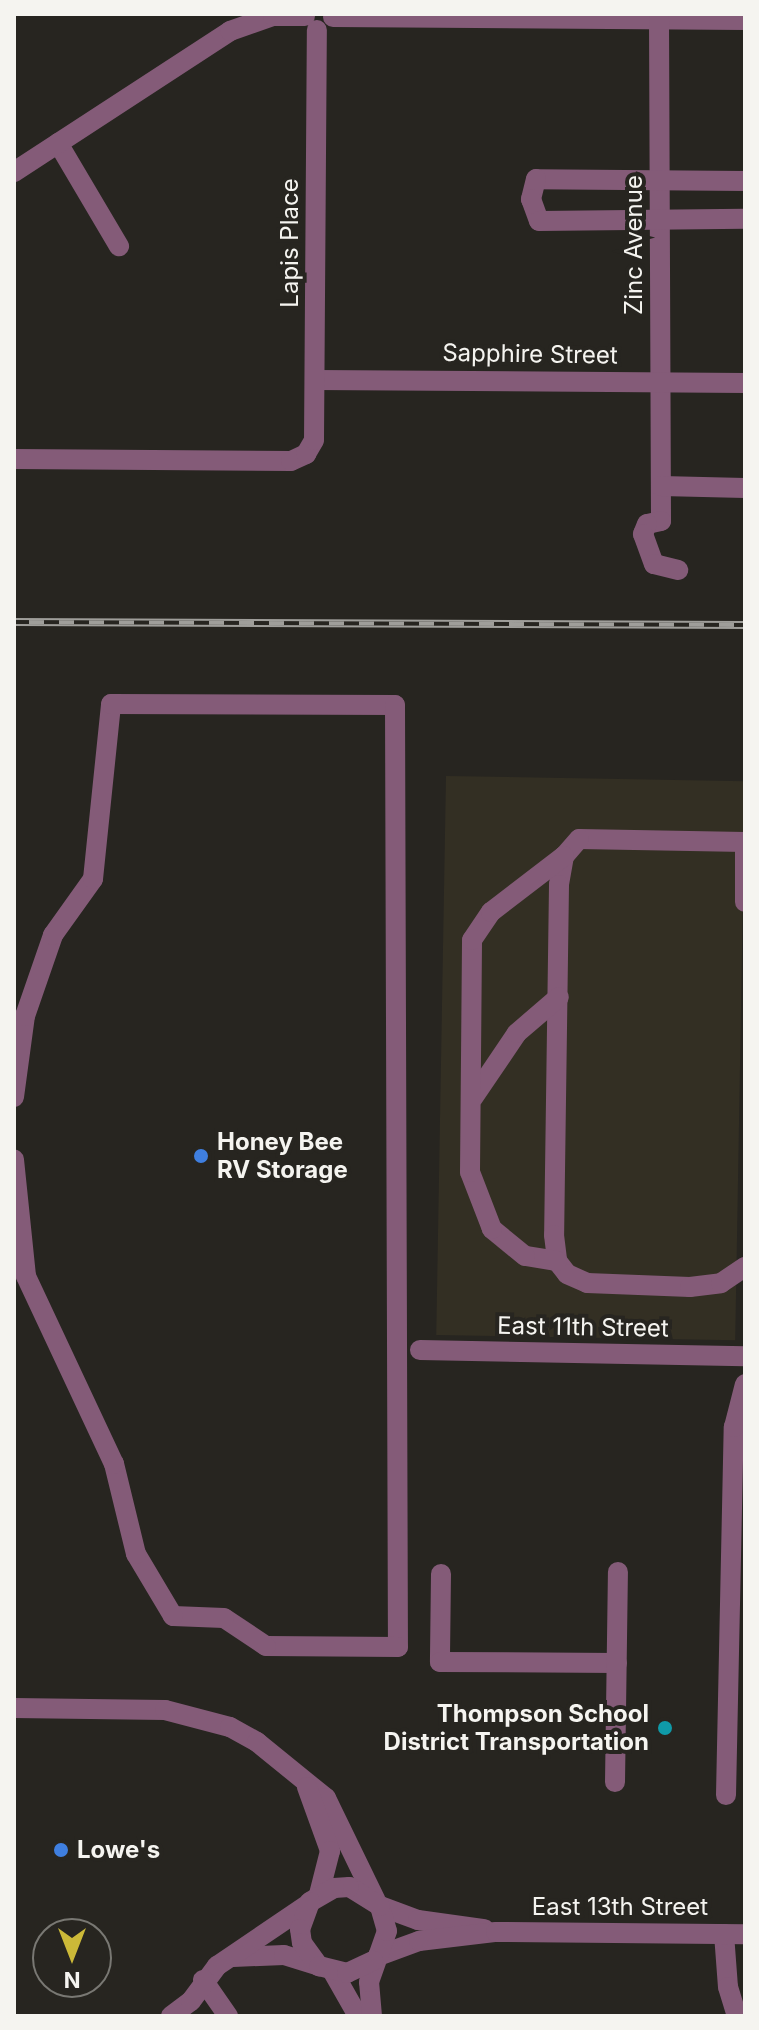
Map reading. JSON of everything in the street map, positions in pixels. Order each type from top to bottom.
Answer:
[{"type":"street","points":[[14,172],[230,31],[273,16],[744,18]]},
{"type":"street","name":"Lapis Place","points":[[14,459],[291,461],[306,454],[314,440],[318,18]]},
{"type":"street","name":"Zinc Avenue","points":[[659,19],[661,521],[647,524],[644,546],[654,564],[678,570]]},
{"type":"street","points":[[58,143],[119,246]]},
{"type":"street","points":[[745,181],[536,179],[531,199],[539,221],[745,219]]},
{"type":"street","name":"Sapphire Street","points":[[315,380],[745,383]]},
{"type":"street","points":[[661,478],[745,488]]},
{"type":"street","points":[[14,1097],[25,1016],[53,935],[93,879],[111,704],[395,705],[398,1647],[266,1646],[224,1618],[173,1616],[136,1554],[114,1464],[26,1276],[14,1160]]},
{"type":"street","points":[[557,1261],[525,1256],[492,1229],[470,1172],[472,940],[491,912],[564,856],[579,839],[745,842],[745,902]]},
{"type":"street","points":[[564,856],[559,885],[557,1261],[567,1274],[587,1283],[690,1287],[721,1283],[745,1267]]},
{"type":"street","points":[[471,1101],[517,1033],[559,997]]},
{"type":"street","name":"East 11th Street","points":[[420,1350],[745,1356]]},
{"type":"street","points":[[726,1795],[734,1427],[745,1384]]},
{"type":"street","points":[[615,1782],[618,1572]]},
{"type":"street","points":[[441,1574],[440,1662],[617,1663]]},
{"type":"street","points":[[14,1708],[165,1710],[207,1718],[257,1742],[307,1787],[326,1798],[378,1904],[387,1931],[369,1982],[372,2016]]},
{"type":"street","points":[[307,1787],[330,1851],[315,1898],[300,1929],[302,1943],[326,1969],[358,2016]]},
{"type":"street","points":[[176,2015],[203,1980],[315,1898],[349,1887],[378,1904]]},
{"type":"street","name":"East 13th Street","points":[[378,1904],[418,1920],[496,1932]]},
{"type":"street","name":"East 13th Street","points":[[376,1958],[419,1941],[496,1932],[745,1934]]},
{"type":"street","points":[[724,1934],[728,1987],[737,2016]]},
{"type":"street","points":[[233,1957],[284,1955],[347,1973],[376,1958]]},
{"type":"street","points":[[203,1980],[228,2016]]},
{"type":"shaded area","points":[[446,776],[745,781],[735,1340],[436,1335]]},
{"type":"railway","points":[[14,622],[745,625]]},
{"type":"place","name":"Honey Bee RV Storage","points":[[201,1156]]},
{"type":"place","name":"Thompson School District Transportation","points":[[665,1728]]},
{"type":"place","name":"Lowe's","points":[[61,1850]]}]
